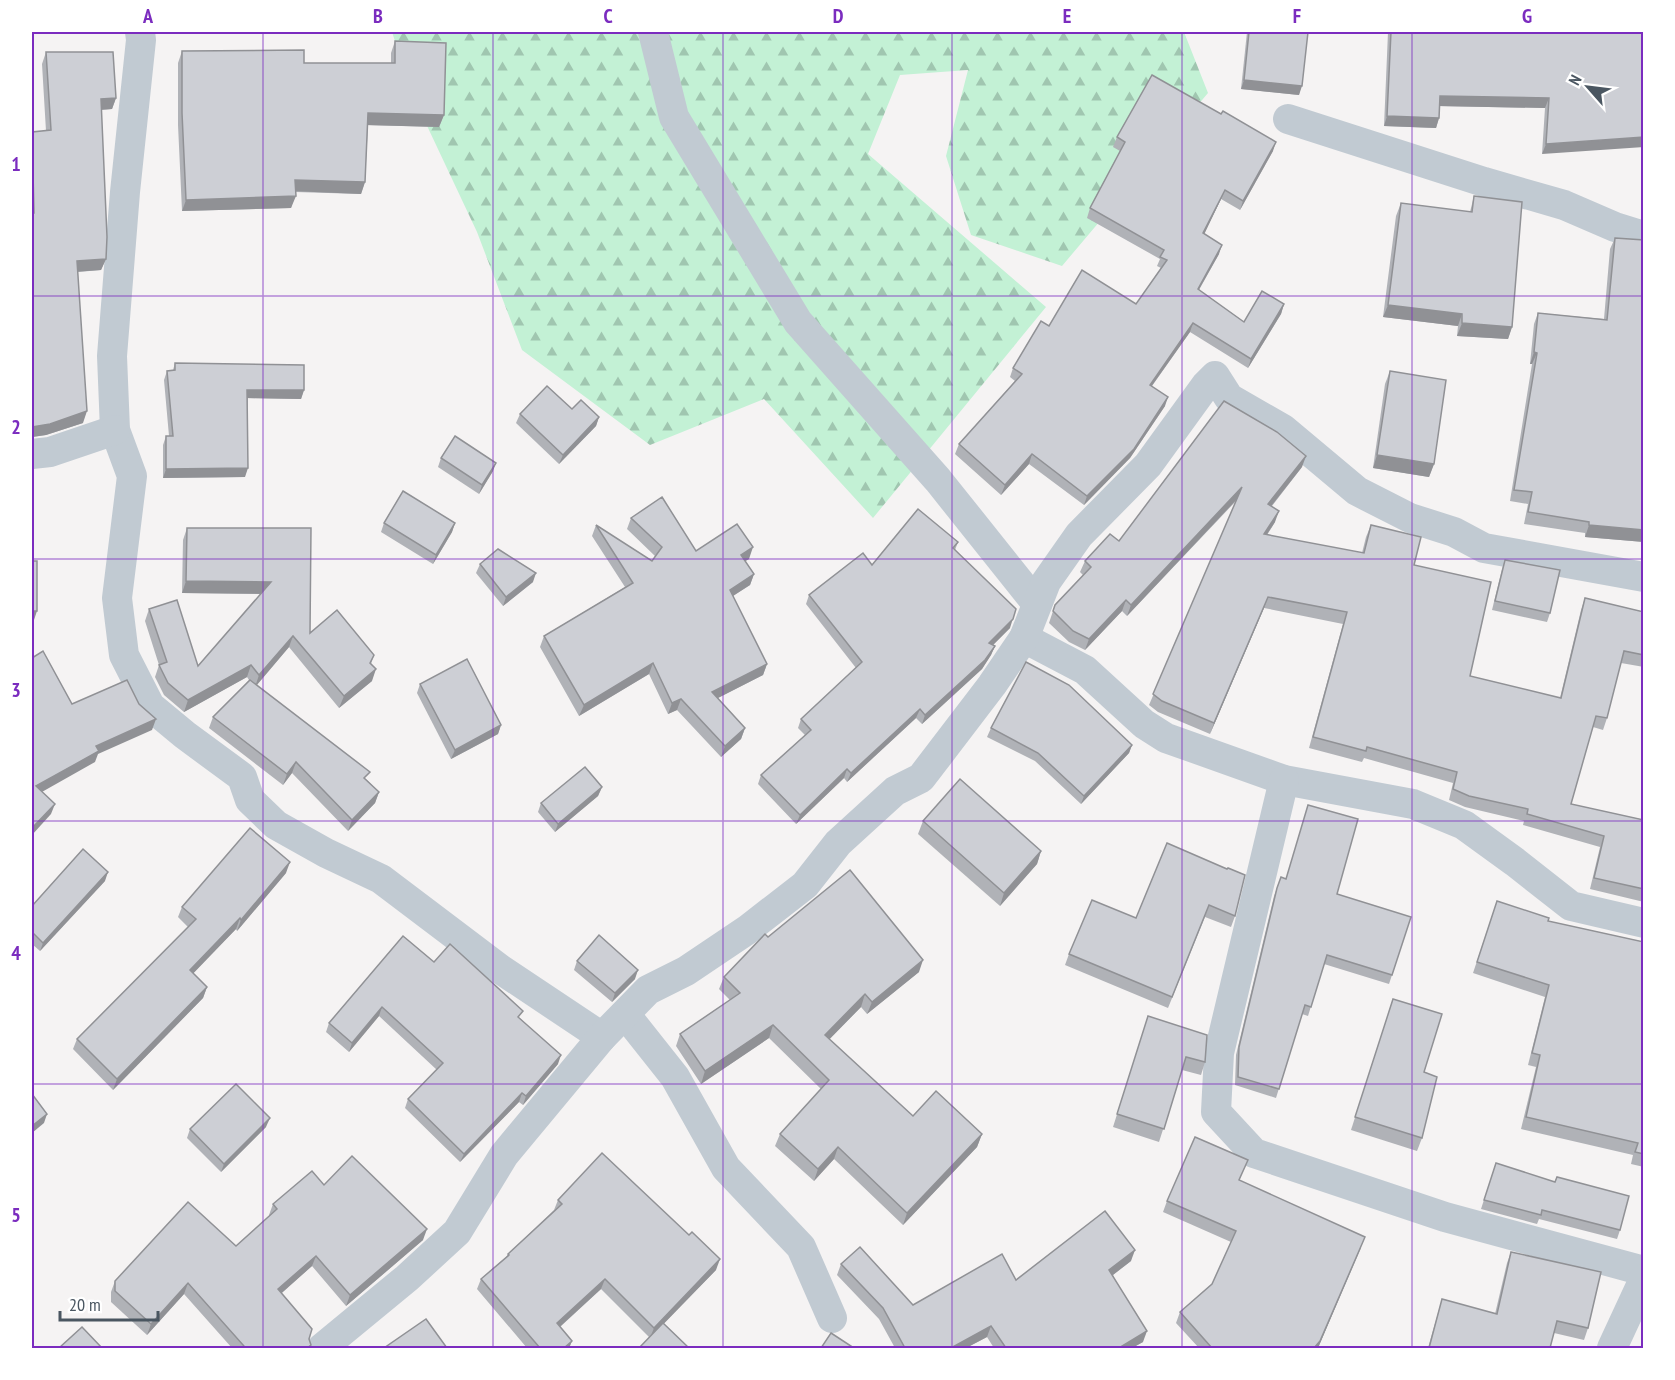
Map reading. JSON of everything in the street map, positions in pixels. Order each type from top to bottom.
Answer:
[{"type":"street","points":[[140,32],[112,356],[115,429],[132,476],[117,598],[124,655],[150,706],[242,777],[250,800],[276,825],[326,853],[381,879],[500,969],[602,1038]]},
{"type":"street","points":[[653,32],[674,117],[798,322],[938,480],[1037,604]]},
{"type":"street","points":[[1288,119],[1484,182],[1564,205],[1615,227],[1644,236]]},
{"type":"street","points":[[322,1348],[407,1278],[457,1232],[504,1155],[602,1038],[648,990],[687,971],[747,930],[805,885],[838,843],[895,791],[921,778],[992,685],[1023,638],[1046,582],[1079,535],[1148,465],[1215,376],[1229,398],[1283,429],[1357,491],[1410,518],[1454,532],[1484,548],[1644,577]]},
{"type":"street","points":[[32,454],[50,452],[115,429]]},
{"type":"street","points":[[1023,638],[1085,670],[1144,724],[1166,738],[1284,780],[1413,804],[1464,825],[1571,906],[1644,923]]},
{"type":"street","points":[[1284,780],[1219,1053],[1216,1112],[1254,1153],[1445,1217],[1644,1270]]},
{"type":"street","points":[[625,1014],[675,1077],[726,1168],[801,1247],[832,1318]]},
{"type":"street","points":[[1612,1348],[1644,1279]]},
{"type":"green space","points":[[392,32],[1184,32],[1208,93],[1062,266],[971,235],[946,156],[968,70],[900,75],[868,154],[1046,307],[873,518],[764,399],[650,445],[522,350],[477,232],[413,96]]},
{"type":"building","points":[[1249,32],[1308,32],[1302,86],[1244,80]]},
{"type":"building","points":[[1391,32],[1644,32],[1644,137],[1546,144],[1549,98],[1440,96],[1439,118],[1387,116]]},
{"type":"building","points":[[395,41],[446,43],[444,115],[368,113],[365,182],[295,180],[296,196],[186,200],[182,51],[304,50],[304,63],[395,63]]},
{"type":"building","points":[[46,52],[113,52],[116,98],[101,99],[106,259],[77,261],[87,411],[50,424],[32,427],[32,213],[34,213],[32,132],[51,130]]},
{"type":"building","points":[[1152,75],[1221,114],[1223,111],[1276,142],[1243,201],[1225,190],[1203,233],[1222,245],[1198,289],[1244,322],[1262,291],[1284,304],[1251,359],[1193,323],[1150,385],[1168,397],[1134,449],[1087,496],[1032,454],[1005,485],[959,444],[1022,374],[1013,368],[1041,321],[1049,326],[1082,270],[1136,304],[1167,260],[1160,257],[1164,250],[1090,208],[1125,142],[1117,137]]},
{"type":"building","points":[[1474,196],[1522,202],[1512,327],[1462,323],[1462,314],[1388,305],[1401,203],[1472,212]]},
{"type":"building","points":[[1615,238],[1644,240],[1644,530],[1589,525],[1589,522],[1528,512],[1532,492],[1514,490],[1537,353],[1534,352],[1538,313],[1607,320]]},
{"type":"building","points":[[175,363],[304,365],[304,390],[247,390],[248,468],[166,469],[166,436],[173,436],[167,371],[175,370]]},
{"type":"building","points":[[1390,371],[1446,380],[1434,464],[1377,455]]},
{"type":"building","points":[[547,386],[572,409],[581,400],[599,417],[563,455],[520,414]]},
{"type":"building","points":[[1224,401],[1277,432],[1306,456],[1268,504],[1279,511],[1264,534],[1364,553],[1371,525],[1421,537],[1414,565],[1491,582],[1470,676],[1561,698],[1585,598],[1644,612],[1644,655],[1624,651],[1607,718],[1596,716],[1571,804],[1644,820],[1644,889],[1594,878],[1604,836],[1527,814],[1528,809],[1469,796],[1453,789],[1457,772],[1367,747],[1366,751],[1313,737],[1347,612],[1268,597],[1214,723],[1162,701],[1153,694],[1242,487],[1131,605],[1126,600],[1089,639],[1073,631],[1053,611],[1055,605],[1091,567],[1085,561],[1110,534],[1119,541]]},
{"type":"building","points":[[455,436],[496,463],[482,485],[441,458]]},
{"type":"building","points":[[403,491],[455,523],[436,555],[384,523]]},
{"type":"building","points":[[662,497],[696,551],[737,524],[753,547],[741,555],[754,574],[730,590],[767,664],[712,692],[745,728],[725,746],[681,699],[672,703],[653,663],[584,705],[544,636],[633,583],[596,525],[652,561],[662,547],[631,518]]},
{"type":"building","points":[[918,509],[958,542],[953,548],[1016,609],[1013,619],[989,643],[995,646],[985,660],[925,715],[920,709],[851,773],[847,769],[800,815],[761,775],[811,730],[801,719],[862,662],[809,595],[863,553],[872,565]]},
{"type":"building","points":[[187,528],[311,528],[310,633],[337,610],[374,655],[370,663],[376,669],[344,696],[293,636],[259,675],[251,665],[188,700],[168,683],[159,665],[167,662],[149,609],[177,600],[198,666],[271,582],[186,581]]},
{"type":"building","points":[[498,549],[536,573],[506,597],[480,564]]},
{"type":"building","points":[[1505,560],[1560,570],[1550,613],[1495,601]]},
{"type":"building","points":[[32,561],[37,561],[37,611],[32,611]]},
{"type":"building","points":[[43,651],[72,704],[127,680],[139,704],[156,719],[96,746],[99,751],[36,786],[55,804],[32,828],[32,658]]},
{"type":"building","points":[[467,659],[501,725],[455,750],[420,684]]},
{"type":"building","points":[[1026,662],[1069,685],[1132,745],[1084,796],[1038,753],[991,728]]},
{"type":"building","points":[[250,680],[370,772],[364,778],[379,792],[352,820],[296,762],[287,774],[213,717]]},
{"type":"building","points":[[585,767],[602,787],[558,824],[541,803]]},
{"type":"building","points":[[960,779],[1041,851],[1004,893],[923,821]]},
{"type":"building","points":[[1308,805],[1358,819],[1337,894],[1411,917],[1392,975],[1327,955],[1311,1007],[1305,1005],[1279,1089],[1238,1077],[1239,1047],[1277,888],[1281,877],[1286,879]]},
{"type":"building","points":[[250,828],[290,862],[241,920],[240,918],[190,970],[207,987],[117,1079],[77,1039],[196,919],[182,907]]},
{"type":"building","points":[[1167,843],[1245,875],[1235,916],[1209,905],[1172,997],[1069,954],[1092,900],[1136,918]]},
{"type":"building","points":[[83,849],[108,872],[43,943],[32,932],[32,906]]},
{"type":"building","points":[[850,870],[923,960],[872,1002],[865,994],[825,1035],[913,1116],[936,1091],[982,1134],[907,1213],[838,1147],[818,1169],[780,1134],[829,1080],[773,1025],[705,1071],[680,1034],[740,993],[724,977],[765,934],[768,937]]},
{"type":"building","points":[[1497,901],[1549,918],[1548,921],[1644,942],[1644,1154],[1635,1152],[1638,1143],[1526,1117],[1540,1055],[1532,1053],[1549,985],[1477,962]]},
{"type":"building","points":[[599,935],[638,970],[615,993],[577,961]]},
{"type":"building","points":[[403,936],[434,962],[450,944],[523,1011],[518,1017],[561,1055],[526,1096],[522,1093],[464,1154],[408,1099],[443,1063],[382,1007],[352,1043],[329,1023]]},
{"type":"building","points":[[1393,999],[1442,1014],[1424,1072],[1437,1077],[1422,1138],[1355,1117]]},
{"type":"building","points":[[1148,1016],[1207,1035],[1205,1062],[1186,1057],[1164,1129],[1117,1114]]},
{"type":"building","points":[[236,1084],[270,1118],[224,1164],[190,1129]]},
{"type":"building","points":[[32,1094],[47,1114],[32,1126]]},
{"type":"building","points":[[1195,1137],[1248,1160],[1239,1180],[1365,1237],[1320,1341],[1314,1348],[1212,1348],[1180,1312],[1212,1284],[1236,1231],[1167,1201]]},
{"type":"building","points":[[602,1153],[689,1235],[692,1232],[720,1259],[654,1328],[605,1279],[557,1323],[572,1341],[564,1348],[540,1348],[481,1279],[562,1204],[558,1200]]},
{"type":"building","points":[[352,1156],[427,1229],[350,1295],[316,1256],[278,1289],[312,1329],[309,1339],[311,1345],[307,1348],[241,1348],[244,1346],[188,1283],[151,1324],[115,1291],[115,1281],[188,1202],[236,1246],[277,1209],[273,1204],[312,1171],[324,1185]]},
{"type":"building","points":[[1496,1163],[1555,1182],[1557,1177],[1629,1196],[1620,1230],[1542,1210],[1541,1215],[1484,1200]]},
{"type":"building","points":[[1105,1211],[1135,1250],[1109,1270],[1147,1331],[1119,1348],[1006,1348],[991,1326],[951,1348],[905,1348],[883,1308],[841,1264],[860,1247],[913,1305],[1002,1254],[1016,1280]]},
{"type":"building","points":[[1511,1252],[1601,1272],[1588,1328],[1557,1321],[1550,1348],[1429,1348],[1442,1299],[1497,1314]]},
{"type":"building","points":[[426,1319],[447,1348],[384,1348]]},
{"type":"building","points":[[663,1323],[689,1348],[639,1348]]},
{"type":"building","points":[[82,1327],[102,1348],[59,1348]]},
{"type":"building","points":[[831,1333],[854,1348],[821,1348]]}]
